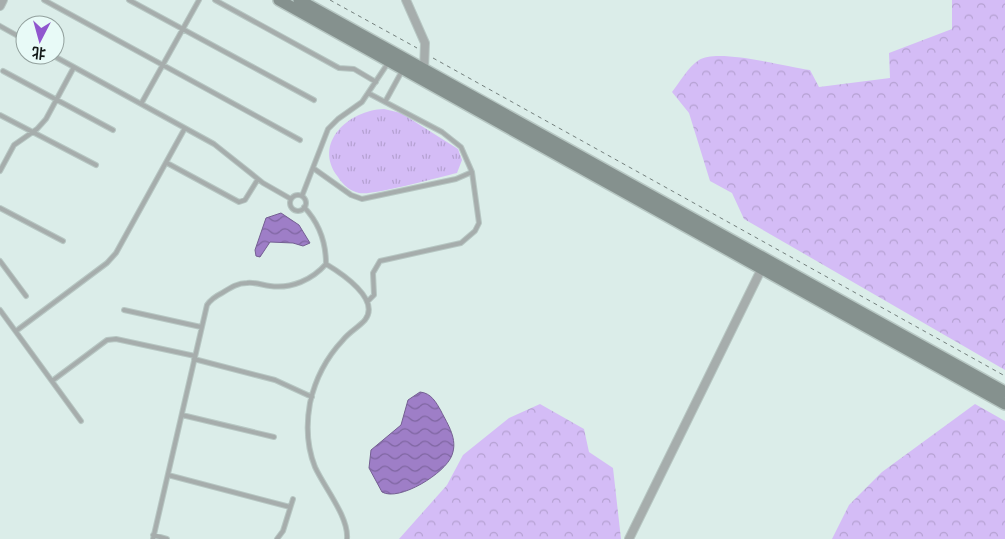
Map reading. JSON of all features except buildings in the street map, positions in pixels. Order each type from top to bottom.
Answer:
[{"type":"main road","points":[[279,0],[1005,404]]},
{"type":"main road","points":[[300,0],[1005,392]]},
{"type":"street","points":[[0,6],[3,0]]},
{"type":"street","points":[[406,0],[423,38],[426,53],[424,69]]},
{"type":"street","points":[[630,539],[762,268]]},
{"type":"lane","points":[[44,0],[300,140]]},
{"type":"lane","points":[[129,0],[314,100]]},
{"type":"lane","points":[[141,104],[199,0]]},
{"type":"lane","points":[[215,0],[339,68],[354,69],[376,82]]},
{"type":"lane","points":[[0,26],[15,34]]},
{"type":"lane","points":[[302,196],[328,129],[338,118],[362,102],[389,61]]},
{"type":"lane","points":[[65,62],[224,151],[258,179],[291,199]]},
{"type":"lane","points":[[0,171],[14,145],[44,122],[74,67]]},
{"type":"lane","points":[[386,102],[403,69]]},
{"type":"lane","points":[[2,71],[113,130]]},
{"type":"lane","points":[[368,93],[452,139],[464,152],[472,172],[479,223],[475,231],[461,243],[384,259],[375,269],[374,295],[368,301]]},
{"type":"lane","points":[[0,115],[96,165]]},
{"type":"lane","points":[[16,331],[112,259],[134,224],[185,128]]},
{"type":"lane","points":[[167,163],[239,202],[245,200],[258,179]]},
{"type":"lane","points":[[313,168],[351,195],[362,199],[456,179],[472,172]]},
{"type":"lane","points":[[296,195],[302,196],[306,201],[304,207],[299,211],[292,209],[291,199],[296,195]]},
{"type":"lane","points":[[304,207],[315,220],[322,234],[326,264],[350,280],[368,301],[368,315],[343,339],[330,356],[318,379],[312,397],[307,424],[309,445],[319,474],[346,525],[346,539]]},
{"type":"lane","points":[[0,208],[63,242]]},
{"type":"lane","points":[[0,260],[26,296]]},
{"type":"lane","points":[[167,539],[153,537],[201,327],[210,301],[233,287],[248,283],[270,286],[293,285],[311,278],[326,264]]},
{"type":"lane","points":[[0,310],[81,421]]},
{"type":"lane","points":[[124,310],[201,327]]},
{"type":"lane","points":[[52,381],[107,340],[116,339],[195,357],[276,380],[312,397]]},
{"type":"lane","points":[[182,415],[274,437]]},
{"type":"lane","points":[[168,475],[290,507]]},
{"type":"lane","points":[[276,539],[283,531],[293,499]]},
{"type":"path","points":[[330,0],[1005,376]]},
{"type":"green space","points":[[952,0],[1005,0],[1005,370],[744,219],[732,193],[710,181],[689,113],[672,92],[684,75],[699,60],[721,56],[753,59],[810,70],[819,87],[890,78],[889,53],[952,29]]},
{"type":"green space","points":[[384,109],[401,113],[458,149],[462,160],[457,173],[366,193],[356,192],[344,185],[331,164],[329,152],[332,141],[347,122],[358,115]]},
{"type":"green space","points":[[540,404],[584,429],[589,452],[613,468],[621,539],[399,539],[447,485],[463,455],[509,418]]},
{"type":"green space","points":[[975,404],[1005,421],[1005,539],[832,539],[849,505],[882,472]]},
{"type":"water","points":[[281,213],[299,225],[310,243],[303,246],[293,243],[270,242],[260,257],[256,256],[255,250],[266,218]]},
{"type":"water","points":[[420,392],[433,398],[447,422],[454,443],[452,455],[441,470],[421,484],[399,493],[390,494],[382,492],[369,468],[371,450],[401,425],[408,400]]}]
